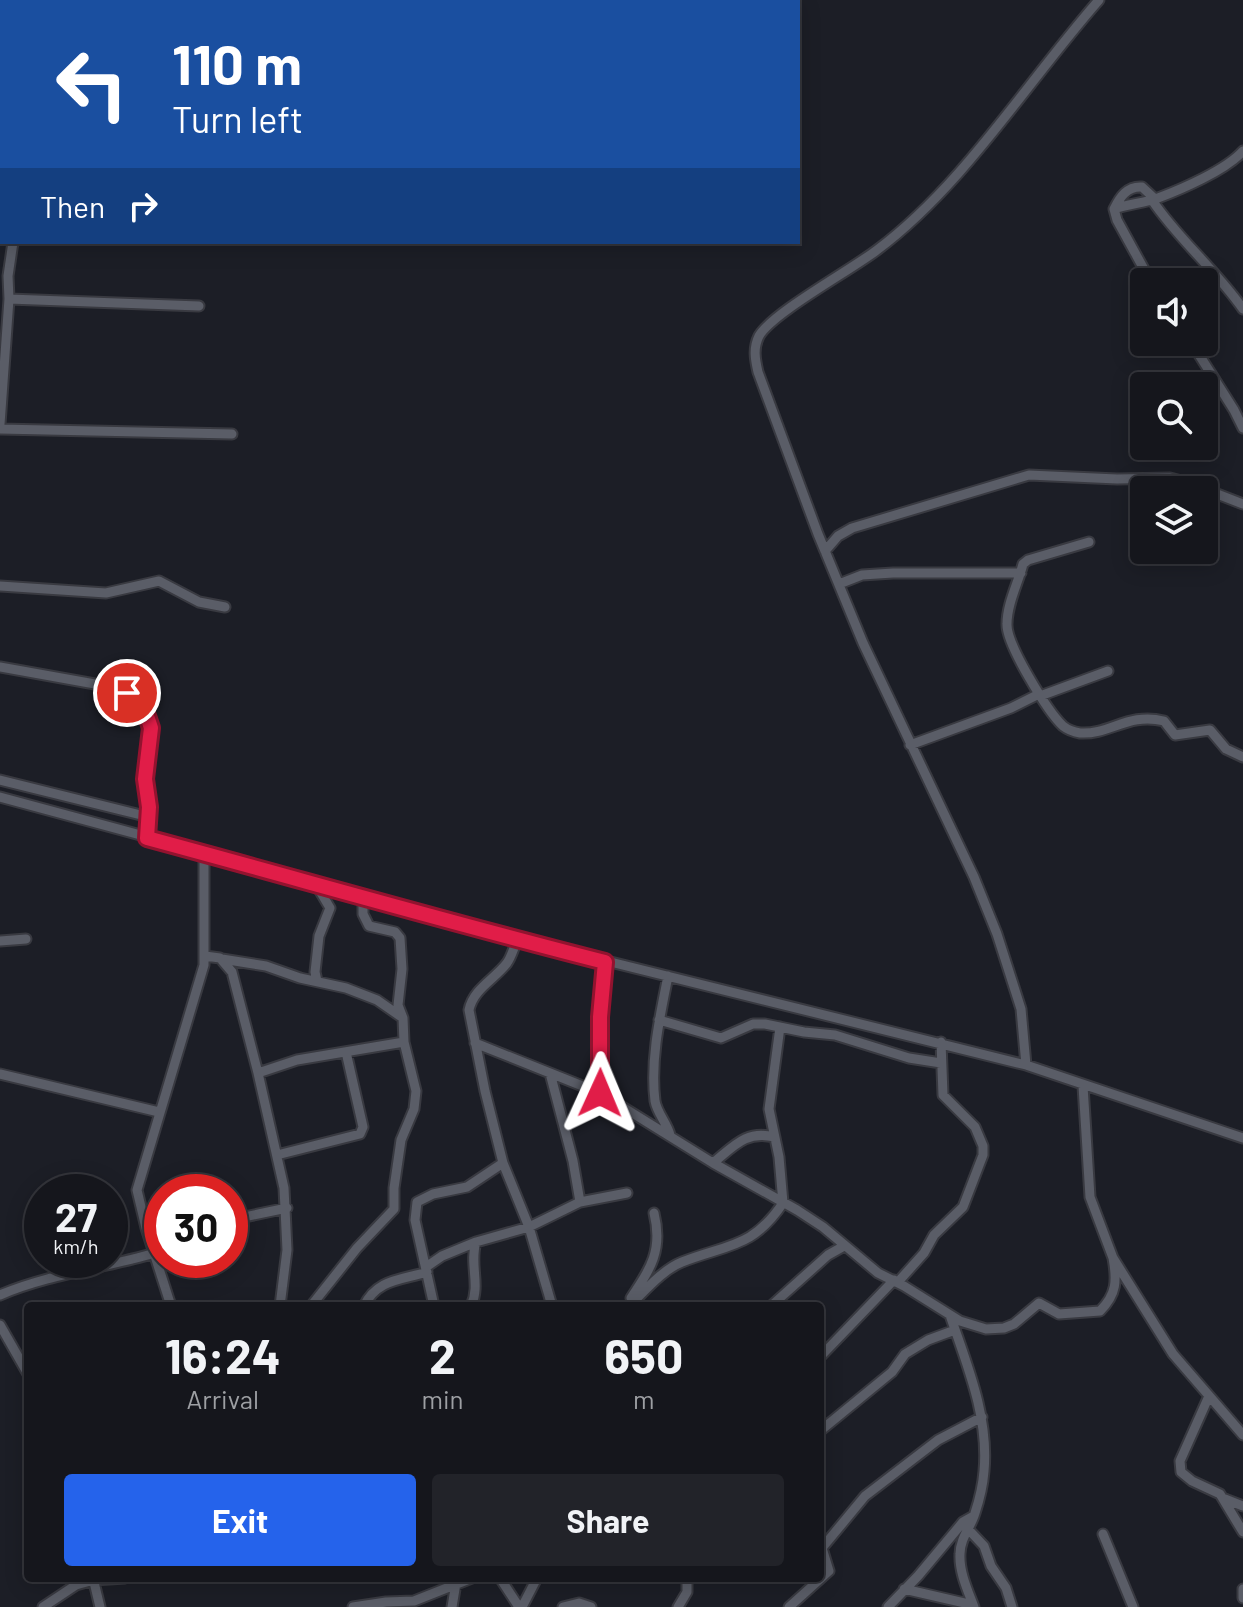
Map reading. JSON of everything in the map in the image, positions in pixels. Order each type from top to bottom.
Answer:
[{"type":"street","points":[[1026,1065],[1021,1009],[997,934],[825,551],[755,357],[758,337],[770,323],[856,265],[919,216],[954,178],[1099,0]]},
{"type":"street","points":[[1143,268],[1114,209],[1136,201],[1153,200],[1224,166],[1243,151]]},
{"type":"street","points":[[1153,200],[1162,216],[1224,283],[1243,309]]},
{"type":"street","points":[[12,244],[4,276],[9,299],[0,426],[232,434]]},
{"type":"street","points":[[9,299],[199,306]]},
{"type":"street","points":[[1200,356],[1243,428]]},
{"type":"street","points":[[825,551],[838,536],[852,528],[1029,475],[1170,478],[1243,504]]},
{"type":"street","points":[[1089,542],[1023,564],[1008,614],[1008,635],[1040,695],[1063,725],[1076,733],[1087,733],[1135,719],[1155,719],[1164,721],[1175,735],[1210,730],[1226,749],[1243,757]]},
{"type":"street","points":[[839,584],[862,575],[893,573],[1021,573]]},
{"type":"street","points":[[0,586],[106,593],[159,581],[199,602],[225,607]]},
{"type":"street","points":[[0,667],[106,686],[132,697],[147,716],[151,728],[145,779],[149,817],[147,838]]},
{"type":"street","points":[[910,745],[1108,671]]},
{"type":"street","points":[[0,780],[149,817]]},
{"type":"street","points":[[0,797],[255,866],[317,886],[605,962],[1026,1065],[1243,1138]]},
{"type":"street","points":[[144,1211],[137,1190],[205,956],[204,853]]},
{"type":"street","points":[[317,886],[330,908],[319,936],[317,981]]},
{"type":"street","points":[[314,1302],[357,1248],[394,1209],[401,1140],[416,1101],[404,1042],[403,1018],[398,1005],[402,969],[400,938],[397,933],[369,926],[363,914],[363,897]]},
{"type":"street","points":[[0,941],[26,939]]},
{"type":"street","points":[[518,939],[508,962],[469,1004],[503,1163],[529,1227],[551,1302]]},
{"type":"street","points":[[205,956],[266,966],[346,988],[377,1000],[403,1018]]},
{"type":"street","points":[[220,958],[232,972],[236,984],[287,1208],[287,1250],[280,1302]]},
{"type":"street","points":[[600,1093],[600,1017],[605,962]]},
{"type":"street","points":[[668,976],[659,1020],[655,1100],[670,1135]]},
{"type":"street","points":[[659,1020],[721,1038],[753,1024],[835,1035],[909,1058],[941,1063]]},
{"type":"street","points":[[632,1302],[681,1262],[733,1247],[758,1233],[783,1203],[769,1094],[780,1027]]},
{"type":"street","points":[[258,1073],[297,1060],[404,1042]]},
{"type":"street","points":[[826,1342],[896,1281],[924,1253],[934,1235],[963,1207],[983,1155],[983,1146],[975,1127],[943,1095],[941,1042]]},
{"type":"street","points":[[475,1043],[600,1093],[783,1203],[827,1231],[878,1273],[960,1321],[986,1329],[1004,1328],[1014,1324],[1039,1303],[1059,1314],[1100,1311],[1113,1297],[1113,1258]]},
{"type":"street","points":[[277,1155],[360,1134],[363,1127],[346,1052]]},
{"type":"street","points":[[550,1073],[573,1161],[580,1202]]},
{"type":"street","points":[[0,1074],[159,1112]]},
{"type":"street","points":[[1083,1086],[1090,1197],[1113,1258],[1136,1300],[1173,1354],[1243,1435]]},
{"type":"street","points":[[713,1163],[747,1137],[761,1134],[774,1137]]},
{"type":"street","points":[[433,1302],[415,1220],[417,1202],[433,1194],[467,1187],[503,1163]]},
{"type":"street","points":[[366,1302],[371,1292],[382,1284],[427,1269],[442,1256],[476,1242],[529,1227],[580,1202],[627,1193]]},
{"type":"street","points":[[248,1216],[287,1208]]},
{"type":"street","points":[[630,1302],[647,1274],[656,1250],[659,1234],[654,1213]]},
{"type":"street","points":[[827,1231],[830,1238],[828,1255]]},
{"type":"street","points":[[472,1302],[476,1288],[473,1268],[476,1242]]},
{"type":"street","points":[[775,1302],[828,1255],[844,1246]]},
{"type":"street","points":[[0,1295],[34,1281],[109,1266],[144,1252]]},
{"type":"street","points":[[164,1278],[170,1302]]},
{"type":"street","points":[[950,1315],[982,1417],[985,1472],[975,1515],[967,1528],[959,1556],[974,1606]]},
{"type":"street","points":[[0,1325],[24,1367]]},
{"type":"street","points":[[824,1428],[892,1372],[905,1354],[928,1340],[955,1330]]},
{"type":"street","points":[[1209,1396],[1180,1465],[1186,1477],[1243,1506]]},
{"type":"street","points":[[824,1546],[865,1496],[938,1440],[982,1417]]},
{"type":"street","points":[[1225,1499],[1243,1532]]},
{"type":"street","points":[[888,1607],[926,1568],[963,1522],[975,1515]]},
{"type":"street","points":[[967,1528],[984,1546],[991,1566],[1004,1582],[1012,1607]]},
{"type":"street","points":[[1103,1534],[1133,1607]]},
{"type":"street","points":[[43,1607],[85,1582]]},
{"type":"street","points":[[95,1582],[100,1607]]},
{"type":"street","points":[[353,1607],[414,1601],[459,1582]]},
{"type":"street","points":[[503,1582],[520,1607],[535,1582]]},
{"type":"street","points":[[678,1607],[687,1592],[687,1582]]},
{"type":"street","points":[[789,1607],[817,1582]]},
{"type":"street","points":[[452,1607],[456,1583]]},
{"type":"street","points":[[904,1589],[974,1606]]},
{"type":"street","points":[[1243,1589],[1243,1598]]},
{"type":"street","points":[[563,1607],[575,1603],[588,1606]]},
{"type":"route","points":[[127,693],[147,716],[152,732],[145,779],[149,807],[147,838],[605,962],[600,1017],[600,1093]]}]
